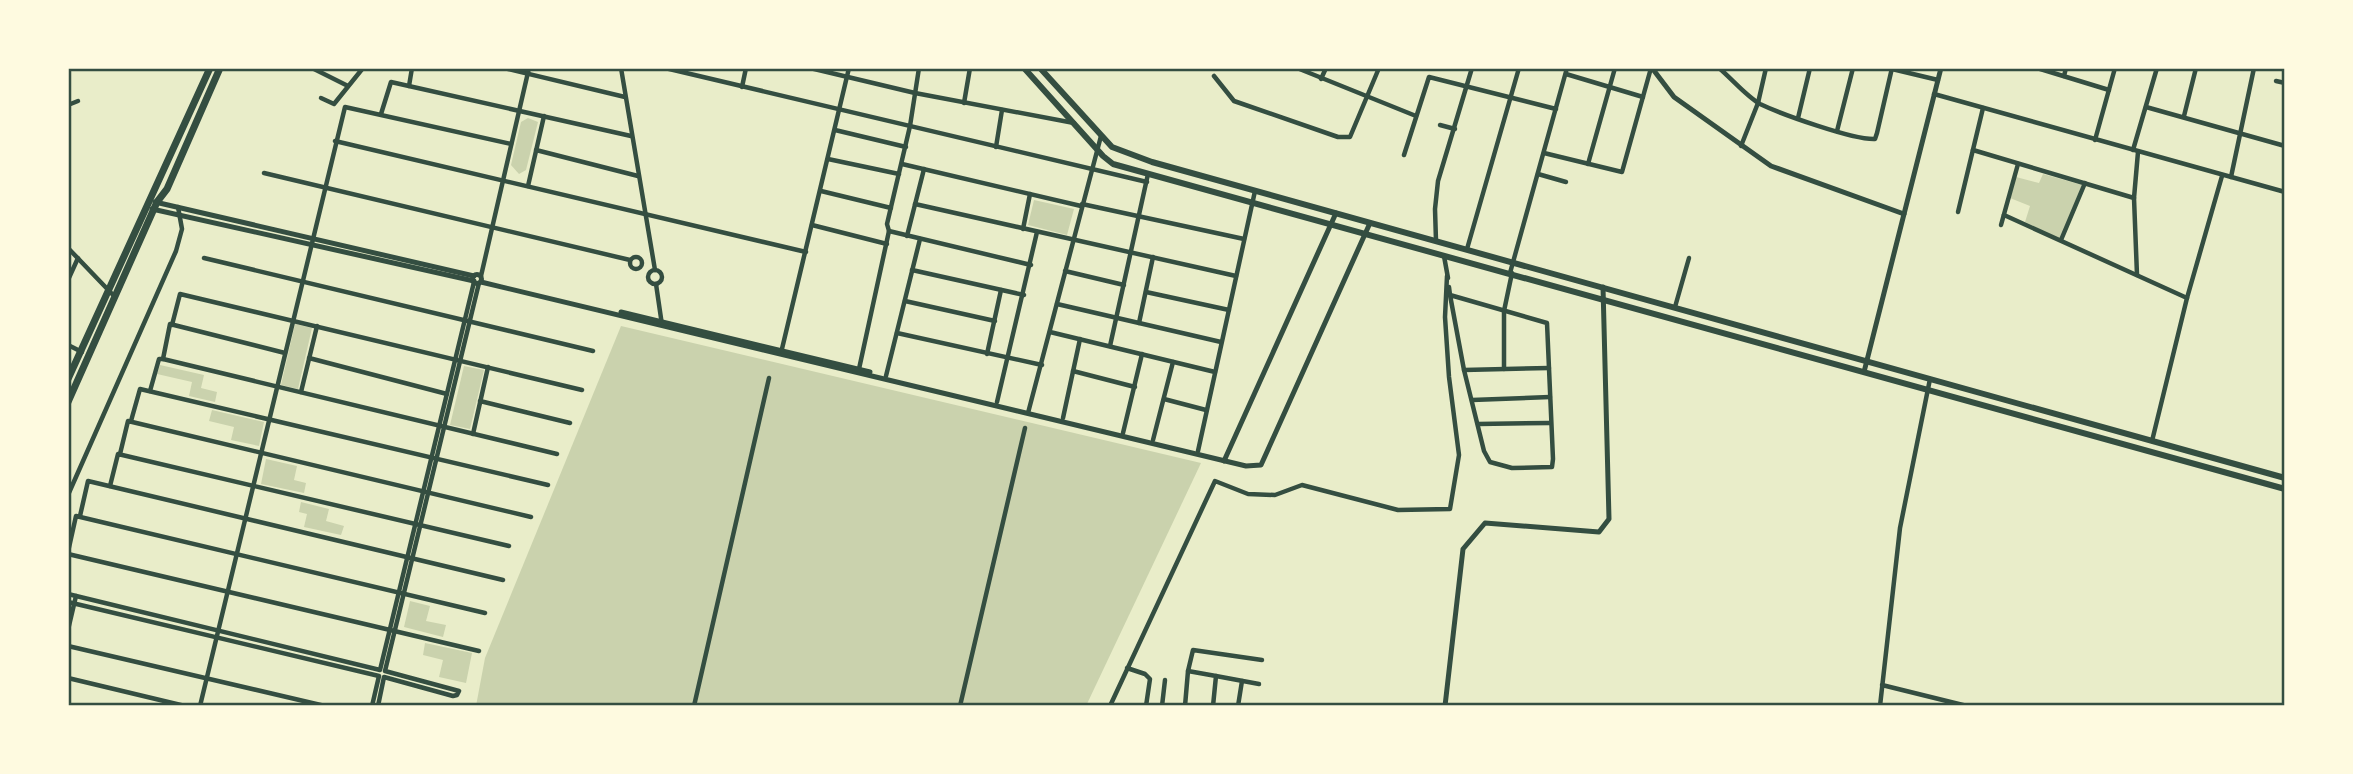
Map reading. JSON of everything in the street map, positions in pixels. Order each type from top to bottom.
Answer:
[{"type":"main road","points":[[68,402],[115,297],[151,204],[210,68]]},
{"type":"main road","points":[[68,379],[151,204],[167,189],[220,68]]},
{"type":"main road","points":[[1024,68],[1110,162],[1148,178],[1331,223],[2285,489]]},
{"type":"main road","points":[[1040,68],[1117,150],[1152,162],[2285,478]]},
{"type":"main road","points":[[1110,162],[1117,150]]},
{"type":"main road","points":[[2155,442],[2157,453]]},
{"type":"street","points":[[312,68],[348,86]]},
{"type":"street","points":[[321,98],[334,104],[362,68]]},
{"type":"street","points":[[410,86],[412,68]]},
{"type":"street","points":[[505,68],[528,71],[625,97]]},
{"type":"street","points":[[264,173],[630,260],[633,268],[641,266],[654,268],[660,272],[661,282],[656,284],[651,283],[648,278],[654,268],[621,68]]},
{"type":"street","points":[[665,68],[1090,169],[1148,178],[1110,346]]},
{"type":"street","points":[[742,87],[746,68]]},
{"type":"street","points":[[810,68],[915,93],[1075,123]]},
{"type":"street","points":[[781,352],[849,68]]},
{"type":"street","points":[[859,369],[887,244],[887,224],[906,147],[919,68]]},
{"type":"street","points":[[1321,79],[1326,68]]},
{"type":"street","points":[[1214,76],[1234,101],[1338,137],[1350,137],[1379,68]]},
{"type":"street","points":[[1436,241],[1438,181],[1472,68]]},
{"type":"street","points":[[1466,248],[1520,68]]},
{"type":"street","points":[[1588,164],[1615,68]]},
{"type":"street","points":[[1544,153],[1622,172],[1651,68]]},
{"type":"street","points":[[1651,68],[1674,97],[1771,166],[1904,214]]},
{"type":"street","points":[[1719,68],[1758,103],[1838,131],[1875,139],[1892,69],[1938,80]]},
{"type":"street","points":[[1741,145],[1758,103],[1766,68]]},
{"type":"street","points":[[1798,118],[1811,68]]},
{"type":"street","points":[[1838,131],[1853,68]]},
{"type":"street","points":[[1864,372],[1941,68]]},
{"type":"street","points":[[2037,68],[2109,90]]},
{"type":"street","points":[[2064,76],[2066,68]]},
{"type":"street","points":[[2095,140],[2115,68]]},
{"type":"street","points":[[2137,275],[2134,198],[2136,151],[2157,68]]},
{"type":"street","points":[[2184,116],[2196,68]]},
{"type":"street","points":[[2231,177],[2254,68]]},
{"type":"street","points":[[964,103],[967,69]]},
{"type":"street","points":[[1296,69],[1416,117]]},
{"type":"street","points":[[372,706],[393,631],[528,71]]},
{"type":"street","points":[[1504,369],[1504,311],[1513,262],[1566,71],[1643,97]]},
{"type":"street","points":[[1404,155],[1429,77],[1556,109]]},
{"type":"street","points":[[2276,81],[2285,83]]},
{"type":"street","points":[[381,114],[391,82],[631,136]]},
{"type":"street","points":[[1934,94],[2285,192]]},
{"type":"street","points":[[68,105],[78,101]]},
{"type":"street","points":[[200,706],[345,107],[511,144]]},
{"type":"street","points":[[2147,107],[2285,145]]},
{"type":"street","points":[[1958,212],[1983,108]]},
{"type":"street","points":[[996,147],[1002,110]]},
{"type":"street","points":[[528,186],[544,116]]},
{"type":"street","points":[[1440,125],[1455,129]]},
{"type":"street","points":[[835,130],[906,147]]},
{"type":"street","points":[[1029,412],[1090,169],[1101,136]]},
{"type":"street","points":[[335,141],[806,252]]},
{"type":"street","points":[[536,150],[638,176]]},
{"type":"street","points":[[1973,150],[2134,198]]},
{"type":"street","points":[[828,159],[899,174]]},
{"type":"street","points":[[902,164],[1244,239]]},
{"type":"street","points":[[2001,225],[2018,164]]},
{"type":"street","points":[[907,236],[924,169]]},
{"type":"street","points":[[1538,174],[1566,182]]},
{"type":"street","points":[[2155,442],[2187,298],[2222,176]]},
{"type":"street","points":[[2061,240],[2085,183]]},
{"type":"street","points":[[820,191],[891,208]]},
{"type":"street","points":[[1198,450],[1255,191]]},
{"type":"street","points":[[1023,229],[1030,194]]},
{"type":"street","points":[[151,204],[178,207],[312,238],[1256,465],[1261,465],[1264,459],[1370,223]]},
{"type":"street","points":[[151,204],[180,215],[310,246],[478,280]]},
{"type":"street","points":[[915,204],[1236,276]]},
{"type":"street","points":[[68,495],[176,251],[182,229],[178,207]]},
{"type":"street","points":[[1225,459],[1336,214]]},
{"type":"street","points":[[2004,215],[2187,298]]},
{"type":"street","points":[[812,225],[887,244]]},
{"type":"street","points":[[889,231],[1031,265]]},
{"type":"street","points":[[997,402],[1037,232]]},
{"type":"street","points":[[886,376],[920,239]]},
{"type":"street","points":[[68,248],[115,297]]},
{"type":"street","points":[[1444,255],[1450,295],[1464,370],[1484,451],[1490,462],[1513,467],[1552,467],[1547,323],[1450,295]]},
{"type":"street","points":[[1139,323],[1153,257]]},
{"type":"street","points":[[68,280],[78,258]]},
{"type":"street","points":[[204,258],[593,351]]},
{"type":"street","points":[[1675,307],[1689,258]]},
{"type":"street","points":[[912,270],[1024,295]]},
{"type":"street","points":[[1065,271],[1124,285]]},
{"type":"street","points":[[1110,706],[1215,481],[1248,494],[1275,495],[1303,485],[1398,510],[1450,509],[1459,455],[1449,377],[1445,317],[1447,276]]},
{"type":"street","points":[[656,284],[662,324]]},
{"type":"street","points":[[1445,706],[1463,549],[1485,523],[1600,532],[1609,519],[1602,287]]},
{"type":"street","points":[[987,354],[1001,290]]},
{"type":"street","points":[[1146,292],[1228,310]]},
{"type":"street","points":[[150,391],[180,294],[582,390]]},
{"type":"street","points":[[905,301],[995,321]]},
{"type":"street","points":[[1057,304],[1221,342]]},
{"type":"street","points":[[171,325],[285,353]]},
{"type":"street","points":[[301,393],[317,326]]},
{"type":"street","points":[[1050,332],[1215,372]]},
{"type":"street","points":[[897,333],[1042,365]]},
{"type":"street","points":[[1063,418],[1080,339]]},
{"type":"street","points":[[68,345],[89,355]]},
{"type":"street","points":[[781,352],[1198,450],[1225,459]]},
{"type":"street","points":[[1124,433],[1142,354]]},
{"type":"street","points":[[309,358],[447,394]]},
{"type":"street","points":[[161,359],[557,454]]},
{"type":"street","points":[[442,427],[447,394],[458,360]]},
{"type":"street","points":[[1153,440],[1173,362]]},
{"type":"street","points":[[472,434],[488,368]]},
{"type":"street","points":[[1464,370],[1549,368]]},
{"type":"street","points":[[1073,371],[1135,387]]},
{"type":"street","points":[[694,706],[769,378]]},
{"type":"street","points":[[1880,706],[1899,528],[1930,379]]},
{"type":"street","points":[[131,422],[140,388],[548,485]]},
{"type":"street","points":[[1472,400],[1550,397]]},
{"type":"street","points":[[1164,399],[1206,410]]},
{"type":"street","points":[[480,401],[570,423]]},
{"type":"street","points":[[110,486],[128,421],[531,517]]},
{"type":"street","points":[[1478,424],[1550,423]]},
{"type":"street","points":[[960,706],[1025,428]]},
{"type":"street","points":[[119,454],[509,546]]},
{"type":"street","points":[[479,651],[68,553],[88,481],[503,580]]},
{"type":"street","points":[[78,516],[485,613]]},
{"type":"street","points":[[68,594],[382,673],[453,696],[459,691],[382,673],[217,638],[68,602]]},
{"type":"street","points":[[68,630],[76,596]]},
{"type":"street","points":[[68,646],[325,706]]},
{"type":"street","points":[[1185,706],[1193,650],[1262,660]]},
{"type":"street","points":[[1128,668],[1145,674],[1150,679],[1146,706]]},
{"type":"street","points":[[1188,671],[1259,684]]},
{"type":"street","points":[[377,706],[382,673]]},
{"type":"street","points":[[1213,706],[1216,676]]},
{"type":"street","points":[[68,678],[185,706]]},
{"type":"street","points":[[1161,706],[1165,680]]},
{"type":"street","points":[[1238,706],[1242,681]]},
{"type":"street","points":[[1882,685],[1967,706]]},
{"type":"green space","points":[[528,118],[538,122],[526,170],[519,174],[511,165],[521,122]]},
{"type":"green space","points":[[2043,174],[2082,185],[2060,239],[2025,222],[2030,206],[2010,198],[2016,177],[2039,183]]},
{"type":"green space","points":[[1034,200],[1074,209],[1067,235],[1028,225]]},
{"type":"green space","points":[[295,324],[312,328],[298,389],[281,385]]},
{"type":"green space","points":[[621,326],[1201,463],[1086,706],[476,706],[485,658]]},
{"type":"green space","points":[[160,365],[204,375],[201,388],[217,392],[215,402],[189,396],[192,382],[157,374]]},
{"type":"green space","points":[[464,366],[484,370],[470,429],[450,425]]},
{"type":"green space","points":[[212,410],[264,422],[259,446],[231,440],[234,427],[209,421]]},
{"type":"green space","points":[[266,459],[297,466],[294,480],[306,483],[304,493],[261,484]]},
{"type":"green space","points":[[301,502],[329,509],[326,521],[344,526],[341,535],[304,527],[307,514],[299,512]]},
{"type":"green space","points":[[410,601],[430,606],[426,621],[446,625],[443,637],[404,627]]},
{"type":"green space","points":[[425,643],[472,653],[466,683],[439,677],[443,660],[423,655]]}]
